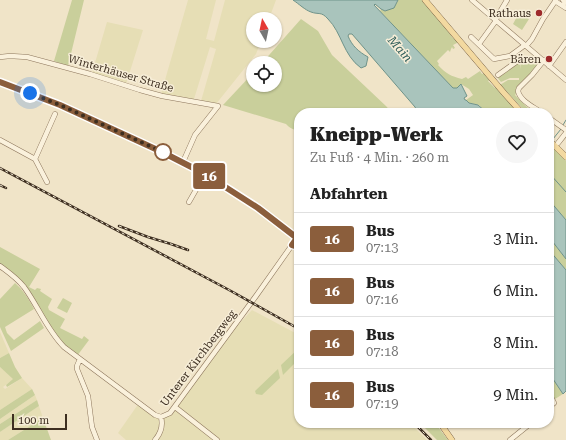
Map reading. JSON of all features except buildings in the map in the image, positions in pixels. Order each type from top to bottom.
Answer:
[{"type":"main road","points":[[425,0],[518,108]]},
{"type":"main road","points":[[0,82],[60,105],[162,152],[205,174],[258,208],[294,236]]},
{"type":"main road","points":[[554,143],[566,157]]},
{"type":"main road","points":[[444,428],[452,440]]},
{"type":"street","points":[[472,0],[566,80]]},
{"type":"street","points":[[478,44],[496,20],[507,0]]},
{"type":"street","points":[[471,37],[494,59],[510,56],[526,46],[532,39],[555,0],[564,7],[566,1],[563,0]]},
{"type":"street","points":[[549,66],[566,42]]},
{"type":"street","name":"Winterhäuser Straße","points":[[0,57],[27,57],[162,96],[218,106],[195,135],[182,162]]},
{"type":"street","points":[[498,75],[519,60]]},
{"type":"street","points":[[534,108],[519,95],[518,91],[544,60]]},
{"type":"street","points":[[35,159],[55,114]]},
{"type":"street","points":[[554,122],[564,130],[557,145]]},
{"type":"street","points":[[0,140],[35,159],[47,182]]},
{"type":"street","points":[[189,202],[205,174]]},
{"type":"street","name":"Unterer Kirchbergweg","points":[[0,266],[22,285],[57,340],[64,347],[155,415],[161,416],[170,413],[175,407],[294,243]]},
{"type":"street","points":[[80,359],[77,369],[88,396],[92,427],[97,440]]},
{"type":"street","points":[[175,407],[217,440]]},
{"type":"street","points":[[154,440],[157,437],[162,423],[161,416]]},
{"type":"street","points":[[510,440],[525,428]]},
{"type":"shaded area","points":[[188,0],[216,0],[206,39],[214,41],[225,0],[276,0],[272,12],[246,12],[246,48],[258,48],[254,56],[246,56],[246,66],[216,104],[201,101],[216,49],[210,47],[194,99],[161,94]]},
{"type":"shaded area","points":[[107,22],[143,30],[126,84],[92,73]]},
{"type":"shaded area","points":[[252,310],[294,332],[294,428],[415,428],[427,440],[126,440],[118,433],[139,403],[155,415],[166,415],[222,342]]},
{"type":"shaded area","points":[[0,332],[9,353],[0,358]]},
{"type":"shaded area","points":[[0,367],[14,379],[3,387],[5,389],[22,378],[32,389],[0,410]]},
{"type":"shaded area","points":[[35,395],[37,400],[0,424],[0,419]]},
{"type":"shaded area","points":[[39,406],[43,418],[8,440],[0,440],[0,432]]},
{"type":"green space","points":[[72,0],[84,0],[68,66],[54,61]]},
{"type":"green space","points":[[398,0],[423,0],[452,37],[458,42],[453,45],[455,48],[453,49],[452,47],[450,52],[448,50],[437,61],[439,64],[438,65],[446,73],[452,76],[462,79],[466,77],[468,79],[480,71],[482,74],[484,73],[490,80],[488,81],[495,88],[508,80],[519,80],[519,78],[510,78],[501,82],[497,77],[519,62],[521,69],[520,62],[524,58],[538,64],[515,95],[528,108],[522,108],[506,91],[502,95],[515,108],[482,108],[479,105],[469,103],[466,100],[473,95],[469,89],[461,84],[457,88],[453,88],[380,11],[381,9],[385,11],[395,6]]},
{"type":"green space","points":[[519,13],[529,19],[522,30],[513,24]]},
{"type":"green space","points":[[301,19],[318,31],[332,55],[388,108],[294,108],[294,129],[286,124],[223,105],[246,80],[246,92],[282,92],[282,56],[268,56],[275,48],[282,48],[282,40]]},
{"type":"green space","points":[[554,149],[557,150],[566,161],[566,220],[554,206]]},
{"type":"green space","points":[[554,243],[566,259],[566,270],[554,256]]},
{"type":"green space","points":[[0,247],[40,269],[29,287],[35,290],[37,288],[41,289],[40,291],[52,299],[48,307],[49,310],[65,319],[60,328],[82,339],[84,336],[89,340],[77,356],[64,347],[22,285],[0,266]]},
{"type":"green space","points":[[15,283],[26,295],[34,309],[5,327],[7,333],[14,340],[40,321],[44,328],[11,351],[0,327],[0,299]]},
{"type":"green space","points":[[63,298],[72,303],[67,313],[57,308]]},
{"type":"green space","points":[[9,353],[22,378],[7,387],[6,385],[13,379],[0,367],[0,358]]},
{"type":"green space","points":[[294,353],[294,364],[283,375],[281,365]]},
{"type":"green space","points":[[278,369],[280,378],[262,395],[256,394],[255,391]]},
{"type":"green space","points":[[554,380],[563,394],[555,399],[554,397]]},
{"type":"green space","points":[[32,389],[35,395],[0,419],[0,410]]},
{"type":"green space","points":[[37,400],[39,406],[0,432],[0,424]]},
{"type":"green space","points":[[43,418],[51,440],[8,440]]},
{"type":"green space","points":[[425,428],[439,428],[448,440],[437,440]]},
{"type":"water","name":"Main","points":[[293,0],[398,0],[394,8],[385,11],[375,4],[374,5],[453,88],[457,88],[461,84],[467,96],[464,98],[465,100],[481,108],[416,108],[352,34],[349,34],[348,36],[354,46],[368,57],[366,66],[361,68],[350,57],[337,31],[326,17],[322,14],[314,13]]},
{"type":"water","points":[[554,206],[566,220],[566,259],[554,243]]},
{"type":"water","points":[[554,256],[566,270],[566,391],[563,394],[554,380]]},
{"type":"waterway","points":[[563,125],[566,120]]},
{"type":"waterway","points":[[554,138],[561,129]]},
{"type":"waterway","points":[[554,179],[566,192]]},
{"type":"railway","points":[[0,168],[294,326]]},
{"type":"railway","points":[[0,185],[6,188]]},
{"type":"railway","points":[[119,226],[188,250]]},
{"type":"railway","points":[[419,428],[431,440]]},
{"type":"bus line","name":"16","points":[[0,82],[60,105],[162,152],[205,174],[258,208],[294,236]]},
{"type":"bus line","name":"16","points":[[294,242],[292,245],[294,246]]},
{"type":"place","name":"Rathaus","points":[[539,13]]},
{"type":"place","name":"Bären","points":[[549,59]]},
{"type":"route","points":[[30,93],[163,152]]}]
